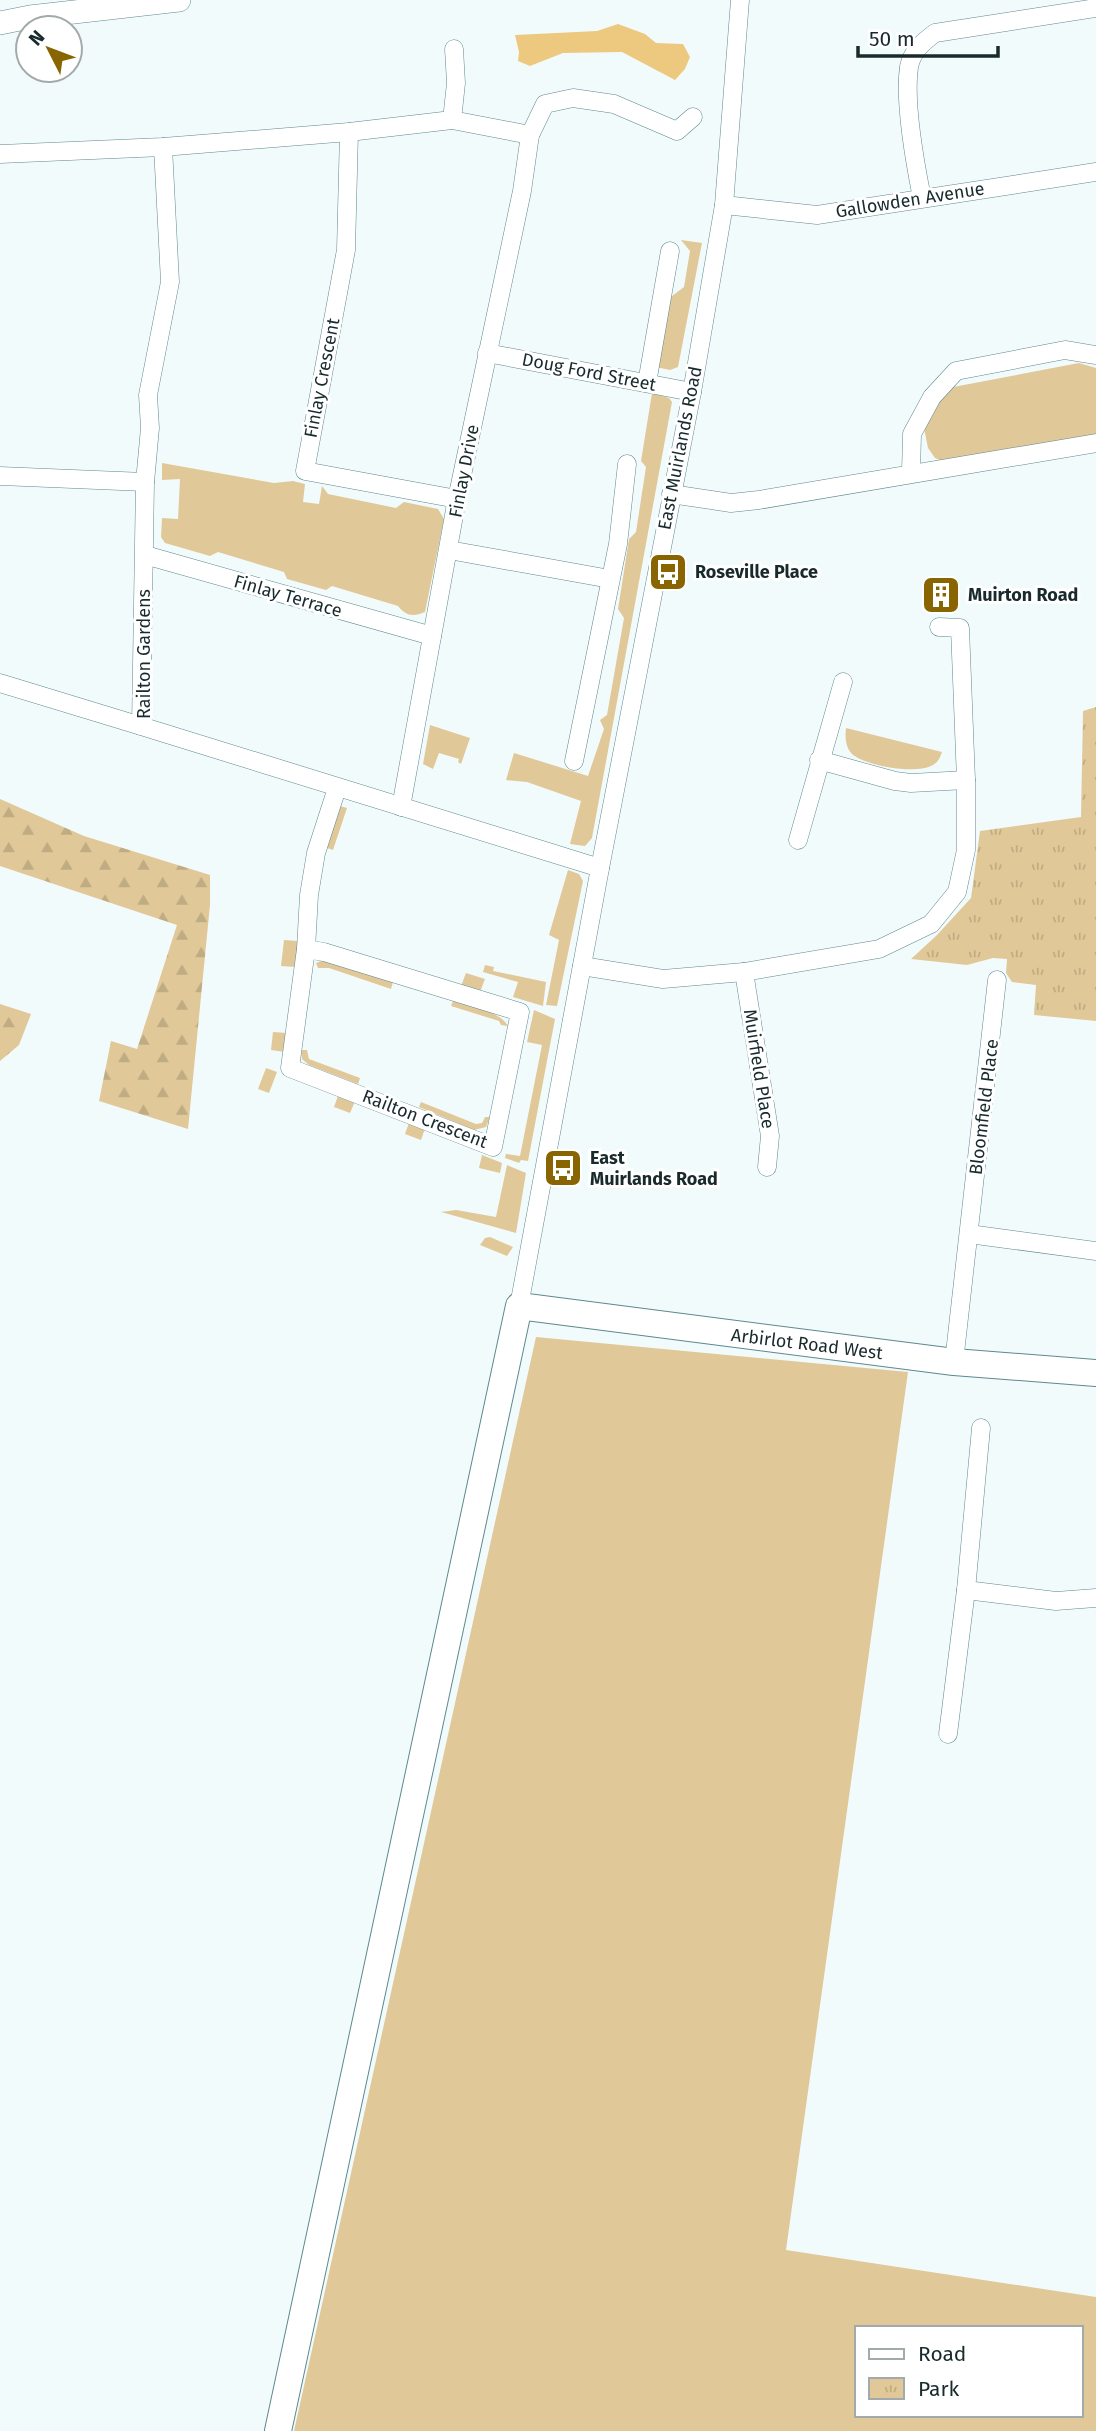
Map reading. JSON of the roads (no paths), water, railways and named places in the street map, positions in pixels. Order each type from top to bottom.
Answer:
[{"type":"main road","name":"Arbirlot Road West","points":[[519,1306],[954,1362],[1096,1373]]},
{"type":"main road","points":[[278,2431],[519,1306]]},
{"type":"street","points":[[0,23],[30,17],[179,0]]},
{"type":"street","name":"East Muirlands Road","points":[[519,1306],[692,392],[724,205],[740,0]]},
{"type":"street","points":[[922,198],[915,162],[909,94],[909,65],[919,44],[935,33],[1096,8]]},
{"type":"street","points":[[453,120],[456,83],[454,49]]},
{"type":"street","name":"Finlay Drive","points":[[401,807],[457,499],[512,245],[530,135],[545,104],[573,98],[614,104],[677,131],[693,117]]},
{"type":"street","points":[[0,154],[163,147],[349,132],[453,120],[530,135]]},
{"type":"street","name":"Finlay Crescent","points":[[349,132],[345,250],[305,471],[457,499]]},
{"type":"street","name":"Railton Gardens","points":[[163,147],[170,282],[148,395],[150,428],[145,482],[141,726],[600,868]]},
{"type":"street","name":"Gallowden Avenue","points":[[724,205],[817,215],[1096,172]]},
{"type":"street","points":[[647,383],[670,251]]},
{"type":"street","points":[[911,473],[912,434],[932,397],[956,371],[1065,350],[1096,355]]},
{"type":"street","name":"Doug Ford Street","points":[[487,353],[692,392]]},
{"type":"street","points":[[671,494],[731,503],[759,500],[1096,443]]},
{"type":"street","points":[[574,761],[618,544],[627,464]]},
{"type":"street","points":[[0,477],[145,482]]},
{"type":"street","points":[[449,550],[610,579]]},
{"type":"street","name":"Finlay Terrace","points":[[145,555],[432,636]]},
{"type":"street","points":[[582,966],[663,979],[744,972],[879,949],[932,924],[957,892],[966,850],[960,628],[939,627]]},
{"type":"street","points":[[0,682],[141,726]]},
{"type":"street","points":[[798,841],[843,682]]},
{"type":"street","points":[[819,760],[895,781],[911,783],[966,780]]},
{"type":"street","name":"Railton Crescent","points":[[306,949],[324,952],[520,1012],[493,1147],[290,1068],[316,853],[337,788]]},
{"type":"street","name":"Muirfield Place","points":[[744,972],[770,1136],[767,1167]]},
{"type":"street","name":"Bloomfield Place","points":[[954,1362],[998,980]]},
{"type":"street","points":[[969,1234],[1096,1251]]},
{"type":"street","points":[[948,1734],[966,1590],[981,1428]]},
{"type":"street","points":[[966,1590],[1056,1601],[1096,1598]]},
{"type":"place","name":"Roseville Place","points":[[668,572]]},
{"type":"place","name":"Muirton Road","points":[[941,595]]},
{"type":"place","name":"East Muirlands Road","points":[[563,1168]]}]
